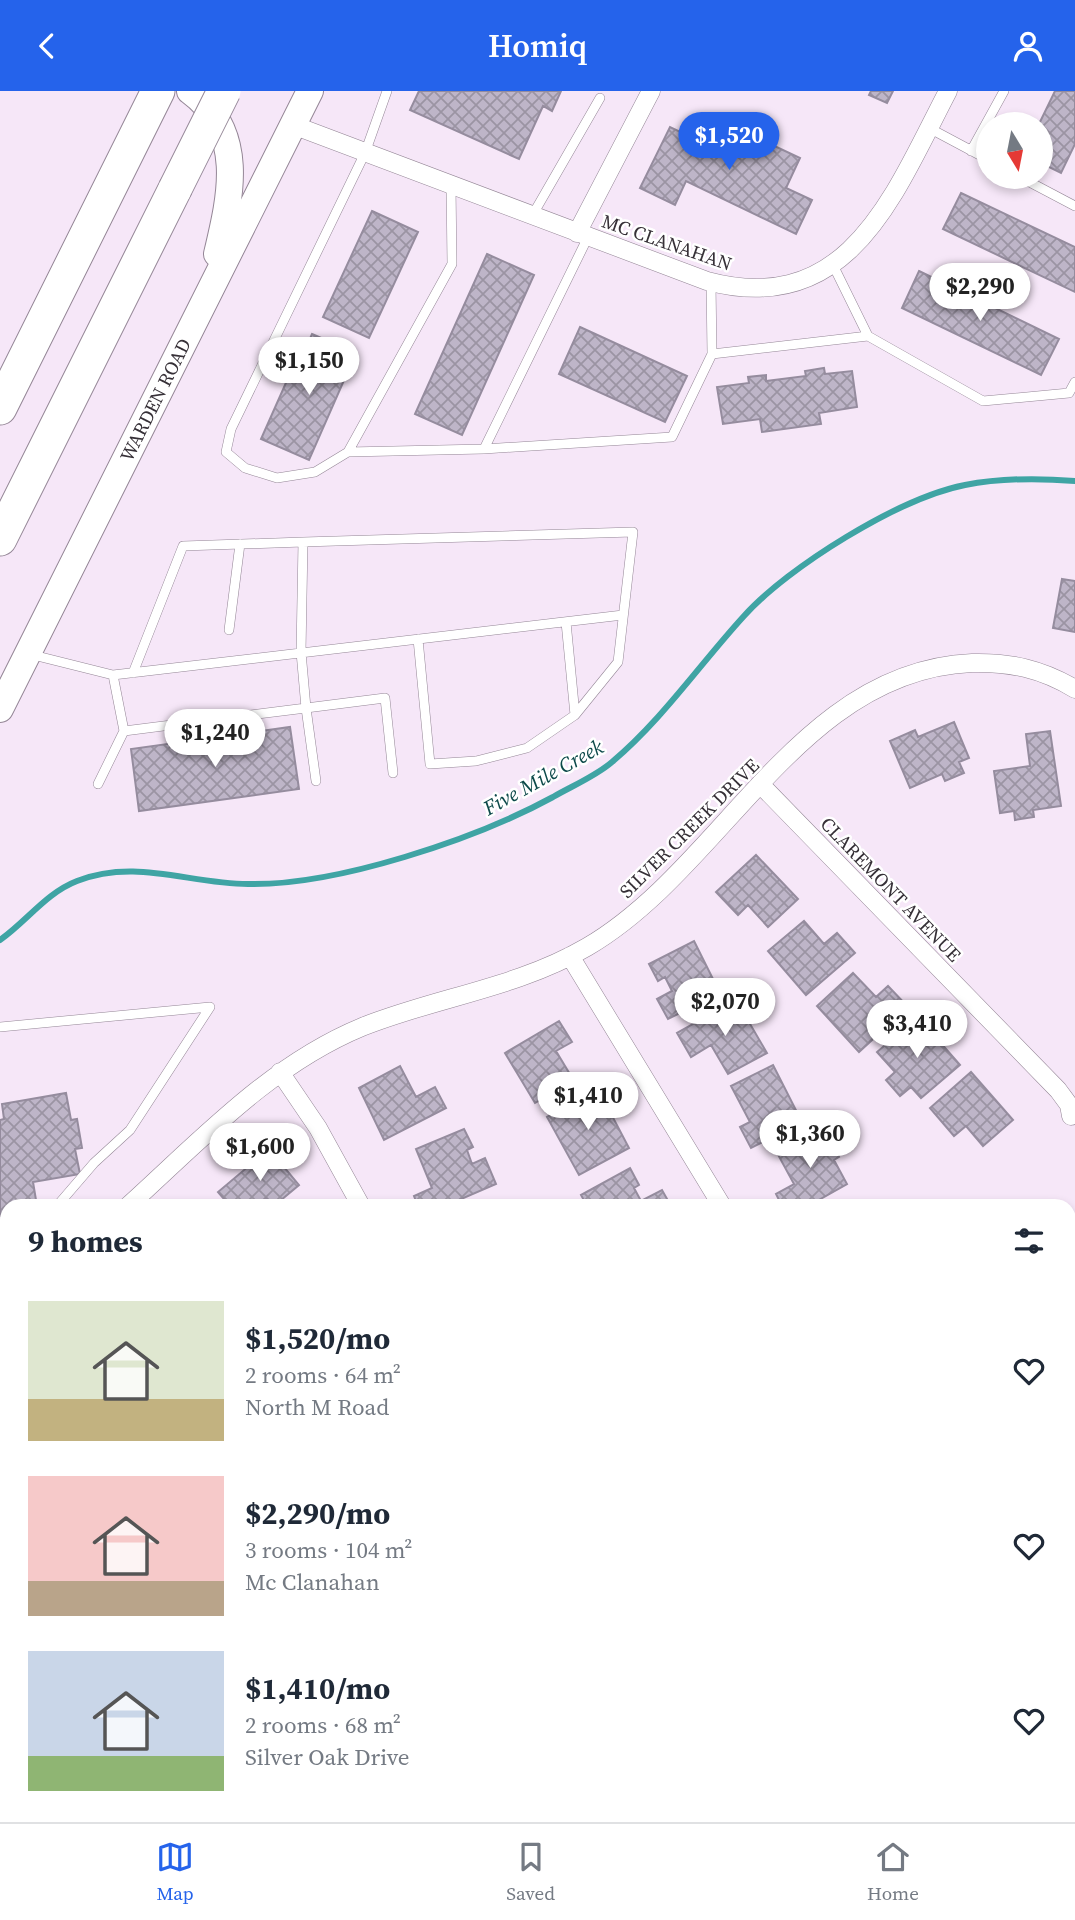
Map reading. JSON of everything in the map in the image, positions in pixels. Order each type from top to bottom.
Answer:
[{"type":"highway","points":[[0,408],[158,91]]},
{"type":"highway","points":[[0,539],[224,91]]},
{"type":"main road","points":[[190,91],[208,104],[226,135],[230,173],[226,216],[205,300]]},
{"type":"main road","name":"WARDEN ROAD","points":[[0,709],[310,91]]},
{"type":"street","points":[[582,235],[651,91]]},
{"type":"street","name":"MC CLANAHAN","points":[[293,125],[711,283],[748,288],[788,285],[820,274],[871,230],[948,91]]},
{"type":"street","name":"SILVER CREEK DRIVE","points":[[136,1199],[256,1089],[300,1058],[362,1027],[400,1013],[521,979],[570,956],[611,932],[642,908],[827,720],[855,700],[912,673],[953,664],[1009,664],[1031,668],[1075,688]]},
{"type":"street","name":"CLAREMONT AVENUE","points":[[761,786],[1058,1090],[1069,1105],[1071,1116]]},
{"type":"street","points":[[570,956],[718,1199]]},
{"type":"street","points":[[280,1072],[318,1128],[357,1199]]},
{"type":"lane","points":[[387,91],[365,153],[231,429],[226,452],[245,468],[277,478],[315,472],[348,452],[452,264],[451,185]]},
{"type":"lane","points":[[971,151],[1004,91]]},
{"type":"lane","points":[[532,216],[600,99]]},
{"type":"lane","points":[[929,128],[976,154]]},
{"type":"lane","points":[[1043,189],[1075,206]]},
{"type":"lane","points":[[484,449],[582,235]]},
{"type":"lane","points":[[833,265],[867,336],[983,401],[1069,393],[1075,382]]},
{"type":"lane","points":[[348,452],[484,449],[672,437],[712,354],[711,283]]},
{"type":"lane","points":[[712,354],[867,336]]},
{"type":"lane","points":[[133,673],[183,546],[633,532],[618,662],[575,715],[527,748],[475,761],[430,764],[418,639]]},
{"type":"lane","points":[[303,542],[301,652],[316,781]]},
{"type":"lane","points":[[229,630],[240,544]]},
{"type":"lane","points":[[28,654],[113,675],[623,615]]},
{"type":"lane","points":[[566,622],[575,715]]},
{"type":"lane","points":[[98,784],[124,731],[113,675]]},
{"type":"lane","points":[[124,731],[385,698],[393,773]]},
{"type":"lane","points":[[0,1027],[210,1007],[130,1130],[94,1163],[63,1199]]},
{"type":"building","points":[[419,91],[561,91],[552,111],[543,106],[519,159],[410,110]]},
{"type":"building","points":[[871,91],[893,91],[887,103],[869,95]]},
{"type":"building","points":[[1055,91],[1075,91],[1075,144],[1061,173],[1054,170],[1054,112],[1045,112]]},
{"type":"building","points":[[707,114],[800,158],[786,188],[812,200],[796,234],[686,181],[675,205],[640,188],[670,127],[695,139]]},
{"type":"building","points":[[961,193],[1075,247],[1075,292],[943,229]]},
{"type":"building","points":[[372,211],[418,232],[369,338],[323,317]]},
{"type":"building","points":[[487,254],[534,275],[462,435],[415,414]]},
{"type":"building","points":[[919,271],[1059,339],[1041,375],[902,308]]},
{"type":"building","points":[[580,327],[687,376],[665,422],[559,374]]},
{"type":"building","points":[[312,334],[356,353],[309,460],[261,439],[297,358],[301,359]]},
{"type":"building","points":[[824,368],[825,374],[852,371],[857,407],[819,413],[821,424],[762,432],[760,419],[723,424],[717,387],[749,383],[748,377],[766,375],[766,381],[806,376],[805,371]]},
{"type":"building","points":[[1062,579],[1075,581],[1075,632],[1053,628]]},
{"type":"building","points":[[954,722],[969,758],[959,762],[964,773],[945,781],[942,774],[910,788],[890,741],[915,730],[918,737]]},
{"type":"building","points":[[290,727],[299,789],[139,811],[131,749]]},
{"type":"building","points":[[1050,731],[1061,806],[1033,810],[1034,817],[1015,820],[1014,811],[1000,813],[994,771],[1030,766],[1026,734]]},
{"type":"building","points":[[756,855],[798,899],[768,927],[748,905],[738,915],[716,892]]},
{"type":"building","points":[[804,921],[824,944],[837,933],[855,953],[806,995],[768,951]]},
{"type":"building","points":[[694,941],[720,993],[668,1019],[657,999],[672,991],[665,977],[658,981],[649,964]]},
{"type":"building","points":[[853,973],[876,997],[888,986],[908,1007],[859,1052],[817,1006]]},
{"type":"building","points":[[736,1000],[767,1053],[728,1074],[711,1045],[691,1057],[677,1033]]},
{"type":"building","points":[[918,1017],[960,1065],[921,1098],[911,1087],[900,1096],[886,1080],[895,1072],[877,1052]]},
{"type":"building","points":[[559,1021],[572,1042],[556,1051],[574,1081],[535,1103],[505,1053]]},
{"type":"building","points":[[773,1065],[802,1122],[751,1148],[740,1127],[750,1122],[731,1086]]},
{"type":"building","points":[[400,1066],[416,1097],[435,1087],[446,1108],[384,1140],[359,1088]]},
{"type":"building","points":[[971,1072],[1013,1120],[983,1146],[966,1126],[954,1136],[930,1108]]},
{"type":"building","points":[[598,1089],[629,1148],[579,1175],[547,1117]]},
{"type":"building","points":[[66,1093],[71,1120],[77,1119],[82,1148],[75,1149],[80,1174],[33,1182],[36,1199],[0,1199],[0,1120],[4,1119],[2,1104]]},
{"type":"building","points":[[822,1126],[839,1157],[834,1160],[847,1184],[820,1199],[778,1199],[776,1194],[794,1184],[776,1151]]},
{"type":"building","points":[[464,1129],[473,1147],[467,1150],[472,1164],[485,1158],[496,1184],[461,1199],[415,1199],[414,1196],[432,1188],[416,1149]]},
{"type":"building","points":[[269,1149],[299,1185],[282,1199],[224,1199],[218,1192]]},
{"type":"building","points":[[630,1168],[639,1185],[634,1188],[640,1199],[583,1199],[581,1195]]},
{"type":"building","points":[[662,1190],[667,1199],[645,1199]]},
{"type":"waterway","name":"Five Mile Creek","points":[[0,940],[66,886],[99,875],[141,872],[226,883],[283,883],[322,877],[405,857],[485,829],[553,797],[606,767],[648,728],[763,597],[816,556],[846,537],[909,504],[965,485],[1020,479],[1075,481]]}]
